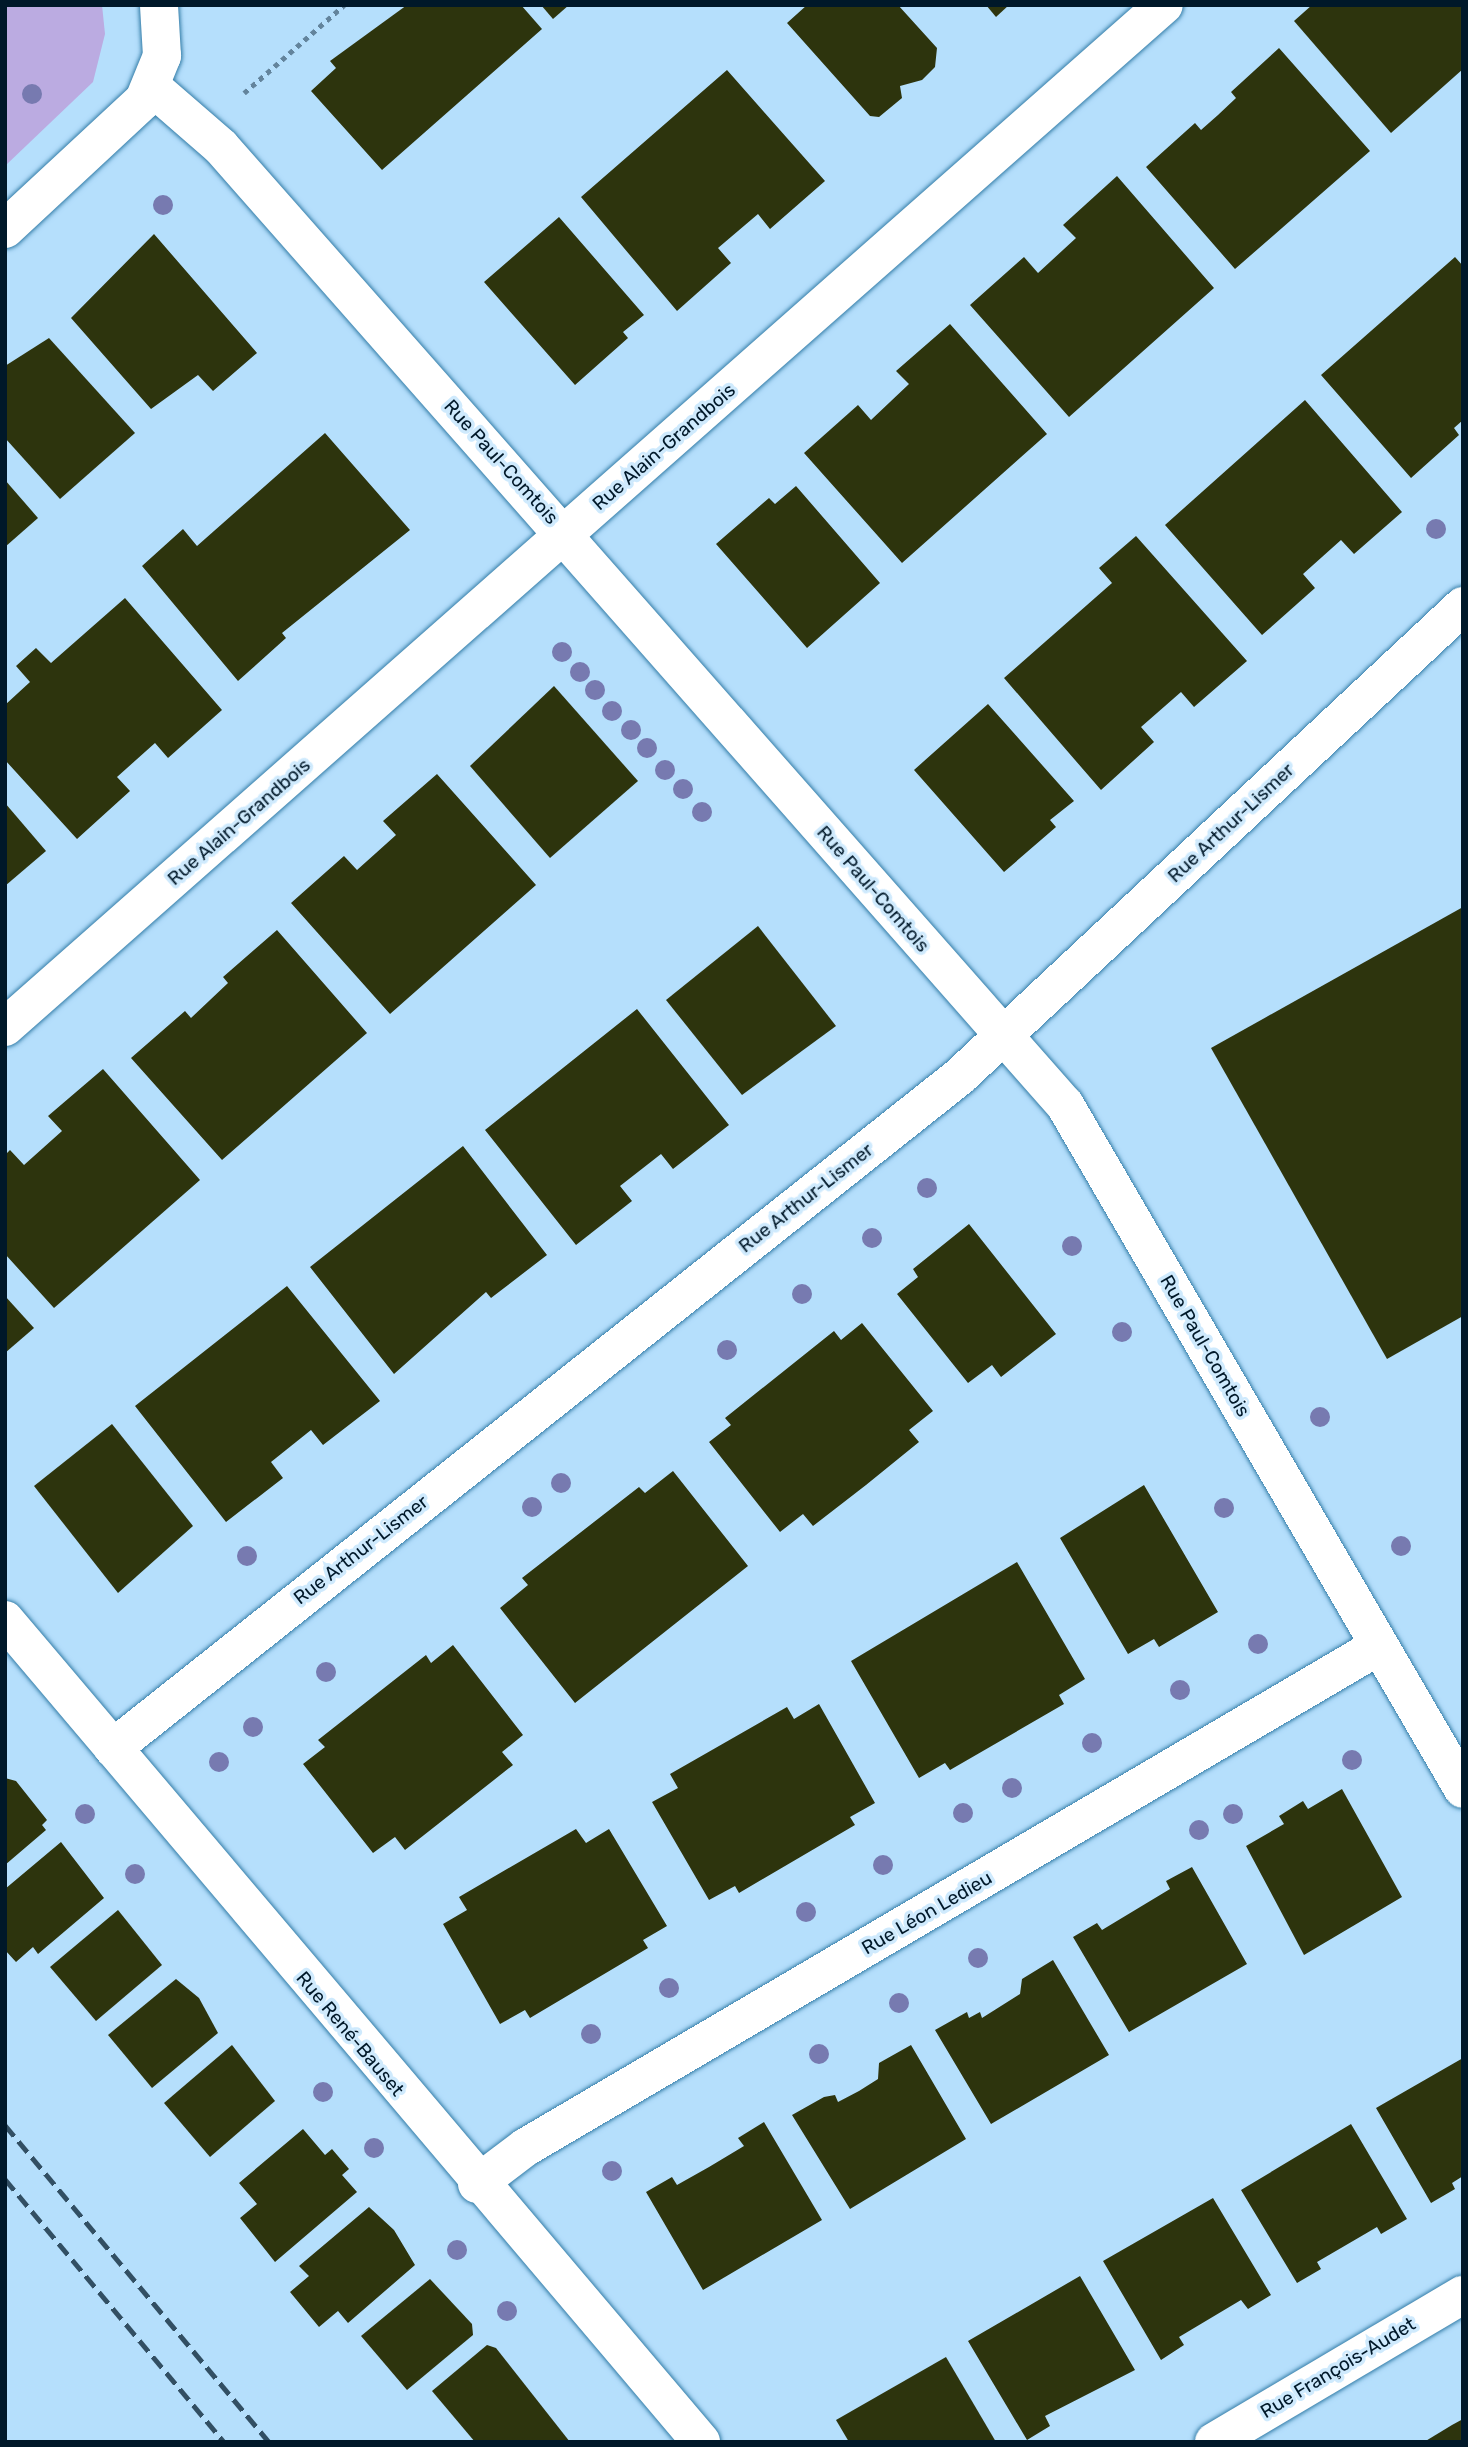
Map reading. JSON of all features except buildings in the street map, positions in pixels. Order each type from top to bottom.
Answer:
[{"type":"street","points":[[5,229],[106,140],[152,87],[162,56],[159,5]]},
{"type":"street","name":"Rue Alain-Grandbois","points":[[5,1027],[1164,5]]},
{"type":"street","name":"Rue Paul-Comtois","points":[[152,87],[205,129],[1065,1105],[1463,1789]]},
{"type":"street","name":"Rue Arthur-Lismer","points":[[113,1748],[1005,1035],[1463,606]]},
{"type":"street","name":"Rue René-Bauset","points":[[5,1620],[477,2184],[701,2442]]},
{"type":"street","name":"Rue Léon Ledieu","points":[[477,2184],[526,2147],[1379,1646]]},
{"type":"street","name":"Rue François-Audet","points":[[1214,2442],[1463,2295]]},
{"type":"path","points":[[244,93],[344,5]]},
{"type":"shaded area","points":[[5,5],[102,5],[105,34],[93,82],[5,166]]},
{"type":"railway","points":[[5,2125],[269,2442]]},
{"type":"railway","points":[[5,2179],[224,2442]]}]
